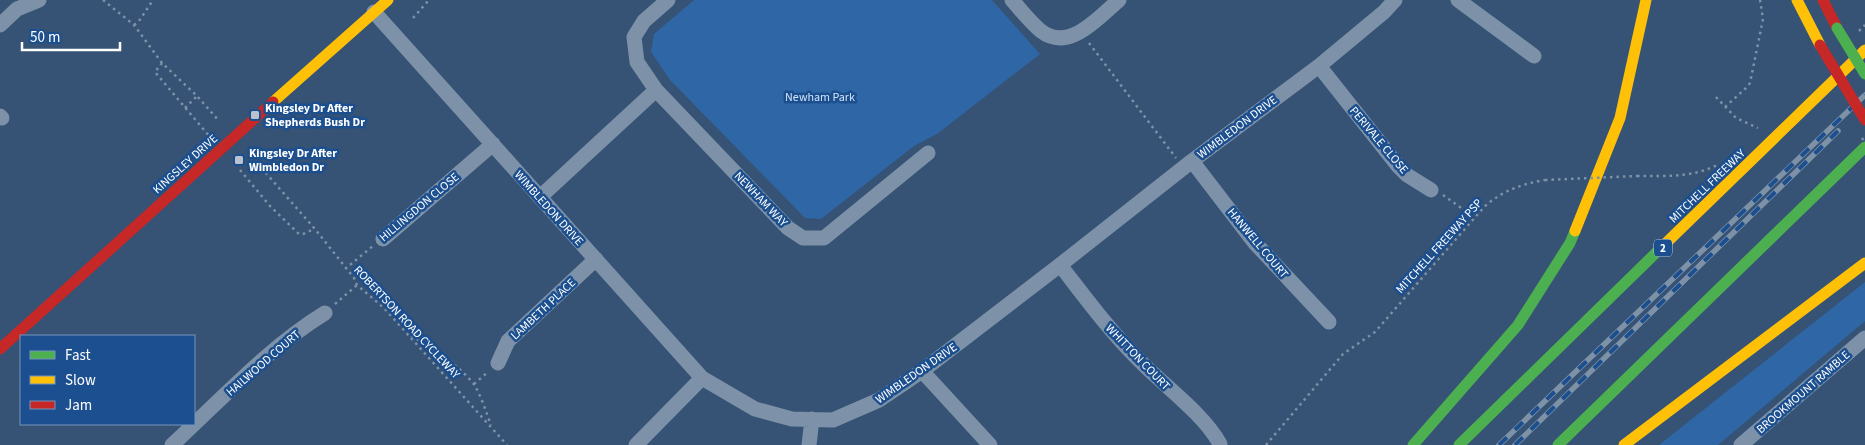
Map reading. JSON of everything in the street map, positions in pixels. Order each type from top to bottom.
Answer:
[{"type":"main road","name":"KINGSLEY DRIVE","points":[[22,335],[97,260],[380,19],[388,0]]},
{"type":"main road","points":[[1413,445],[1518,324],[1570,243],[1620,118],[1646,0]]},
{"type":"main road","points":[[1797,0],[1820,45],[1865,120]]},
{"type":"main road","points":[[1823,0],[1837,28],[1865,74]]},
{"type":"main road","name":"MITCHELL FREEWAY","points":[[1459,445],[1865,50]]},
{"type":"main road","name":"KINGSLEY DRIVE","points":[[32,335],[287,105]]},
{"type":"main road","points":[[1558,445],[1865,147]]},
{"type":"main road","points":[[1624,445],[1865,263]]},
{"type":"main road","points":[[1850,275],[1865,267]]},
{"type":"main road","name":"KINGSLEY DRIVE","points":[[4,353],[20,337]]},
{"type":"main road","name":"KINGSLEY DRIVE","points":[[4,353],[20,345]]},
{"type":"street","points":[[0,25],[17,9],[39,0]]},
{"type":"street","name":"NEWHAM WAY","points":[[668,0],[644,21],[634,37],[637,62],[656,90],[788,228],[803,238],[824,238],[928,153]]},
{"type":"street","points":[[1012,0],[1040,30],[1048,36],[1061,39],[1080,32],[1119,0]]},
{"type":"street","name":"WIMBLEDON DRIVE","points":[[380,19],[702,378],[755,409],[792,419],[833,420],[879,400],[922,371],[1187,164],[1319,66],[1384,12],[1395,0]]},
{"type":"street","points":[[1458,0],[1534,56]]},
{"type":"street","name":"PERIVALE CLOSE","points":[[1319,66],[1399,167],[1407,175],[1431,190]]},
{"type":"street","points":[[540,197],[656,90]]},
{"type":"street","name":"HILLINGDON CLOSE","points":[[383,238],[493,144]]},
{"type":"street","name":"HANWELL COURT","points":[[1187,164],[1254,242],[1329,322]]},
{"type":"street","name":"LAMBETH PLACE","points":[[498,363],[508,341],[596,260]]},
{"type":"street","name":"WHITTON COURT","points":[[1060,265],[1116,337],[1199,418],[1215,435],[1220,444]]},
{"type":"street","name":"HAILWOOD COURT","points":[[195,423],[249,373],[304,326],[325,313]]},
{"type":"street","name":"BROOKMOUNT RAMBLE","points":[[1741,445],[1865,338]]},
{"type":"street","points":[[922,371],[990,445]]},
{"type":"street","points":[[636,445],[702,378]]},
{"type":"street","points":[[809,445],[812,419]]},
{"type":"street","name":"HAILWOOD COURT","points":[[172,445],[193,425]]},
{"type":"path","points":[[103,0],[134,25],[162,62],[197,96],[219,121]]},
{"type":"path","points":[[134,25],[139,21],[153,0]]},
{"type":"path","points":[[413,18],[429,0]]},
{"type":"path","points":[[1725,107],[1750,82],[1763,19],[1760,0]]},
{"type":"path","points":[[1080,32],[1187,164]]},
{"type":"path","points":[[162,62],[155,72],[210,137]]},
{"type":"path","points":[[184,108],[197,96]]},
{"type":"path","points":[[1716,97],[1739,120],[1756,126],[1759,129]]},
{"type":"path","name":"MITCHELL FREEWAY PSP","points":[[1266,445],[1344,354],[1375,332],[1474,217],[1489,202],[1506,191],[1526,183],[1545,180],[1688,175],[1707,170],[1725,160]]},
{"type":"path","name":"ROBERTSON ROAD CYCLEWAY","points":[[257,163],[315,228],[345,269],[354,278],[357,285],[384,308],[507,445]]},
{"type":"path","points":[[240,170],[270,206],[299,234],[304,234],[315,228]]},
{"type":"path","points":[[1431,190],[1448,197],[1474,217]]},
{"type":"path","name":"HILLINGDON CLOSE","points":[[345,269],[383,238]]},
{"type":"path","points":[[325,313],[357,285]]},
{"type":"path","points":[[408,334],[424,342],[474,384],[485,406],[491,427]]},
{"type":"path","points":[[474,384],[498,363]]},
{"type":"green space","name":"Newham Park","points":[[694,0],[992,0],[1040,54],[937,134],[914,146],[821,219],[805,218],[670,80],[651,52],[654,34]]},
{"type":"green space","points":[[1865,282],[1865,321],[1718,445],[1659,445]]},
{"type":"railway","points":[[1499,445],[1865,95]]},
{"type":"railway","points":[[1515,445],[1838,131]]},
{"type":"traffic: fast","points":[[1837,28],[1865,74]]},
{"type":"traffic: fast","points":[[1558,445],[1865,147]]},
{"type":"traffic: fast","points":[[1413,445],[1518,325],[1570,243],[1575,231]]},
{"type":"traffic: fast","points":[[1459,445],[1664,245]]},
{"type":"traffic: slow","points":[[273,102],[388,0]]},
{"type":"traffic: slow","points":[[1575,231],[1620,118],[1646,0]]},
{"type":"traffic: slow","points":[[1797,0],[1820,45]]},
{"type":"traffic: slow","points":[[1664,245],[1865,50]]},
{"type":"traffic: slow","points":[[1624,445],[1865,263]]},
{"type":"traffic: jam","points":[[1823,0],[1837,28]]},
{"type":"traffic: jam","points":[[1820,45],[1865,120]]},
{"type":"traffic: jam","points":[[0,349],[273,102]]},
{"type":"place","name":"Kingsley Dr After Shepherds Bush Dr","points":[[255,115]]},
{"type":"place","name":"Kingsley Dr After Wimbledon Dr","points":[[239,160]]}]
